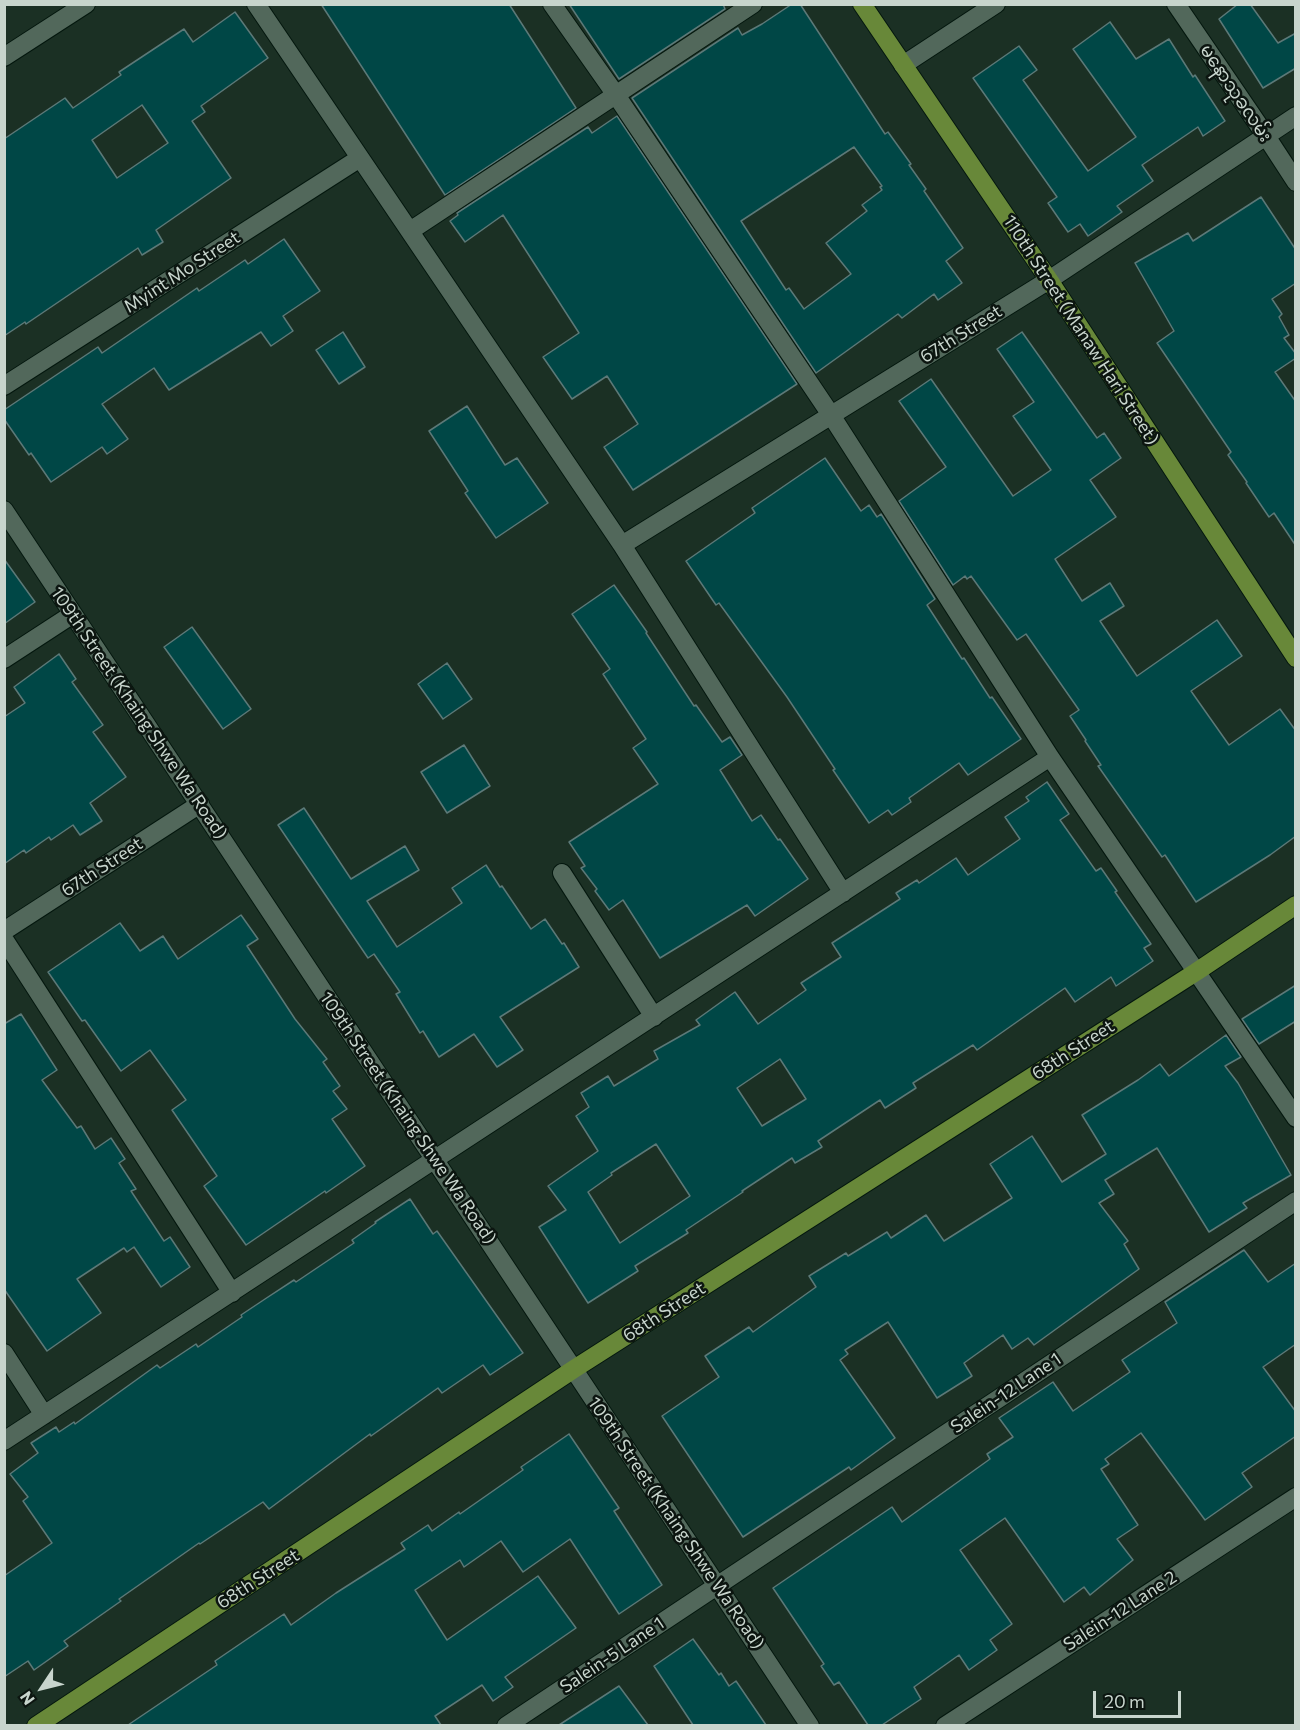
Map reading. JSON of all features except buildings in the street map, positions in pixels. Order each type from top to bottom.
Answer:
[{"type":"main road","name":"110th Street (Manaw Hari Street)","points":[[861,4],[1049,279],[1296,658]]},
{"type":"main road","name":"68th Street","points":[[36,1725],[574,1370],[1196,972],[1296,905]]},
{"type":"street","points":[[4,57],[86,4]]},
{"type":"street","points":[[256,4],[622,545],[843,893]]},
{"type":"street","points":[[552,4],[616,95],[831,416],[1050,757],[1296,1118]]},
{"type":"street","points":[[410,231],[753,4]]},
{"type":"street","points":[[903,65],[996,4]]},
{"type":"street","name":"မနောသုခလမ်း","points":[[1176,4],[1296,182]]},
{"type":"street","name":"67th Street","points":[[622,545],[1049,279],[1296,116]]},
{"type":"street","name":"Myint Mo Street","points":[[4,386],[360,158]]},
{"type":"street","name":"109th Street (Khaing Shwe Wa Road)","points":[[4,510],[810,1725]]},
{"type":"street","points":[[4,659],[73,614]]},
{"type":"street","points":[[4,1441],[1050,757]]},
{"type":"street","name":"67th Street","points":[[4,931],[200,804]]},
{"type":"street","points":[[562,873],[654,1017]]},
{"type":"street","points":[[4,939],[232,1293]]},
{"type":"street","name":"Salein-12 Lane 1","points":[[717,1585],[1296,1201]]},
{"type":"street","points":[[4,1353],[45,1415]]},
{"type":"street","name":"Salein-12 Lane 2","points":[[945,1725],[1296,1497]]},
{"type":"street","name":"Salein-5 Lane 1","points":[[506,1725],[717,1585]]}]
